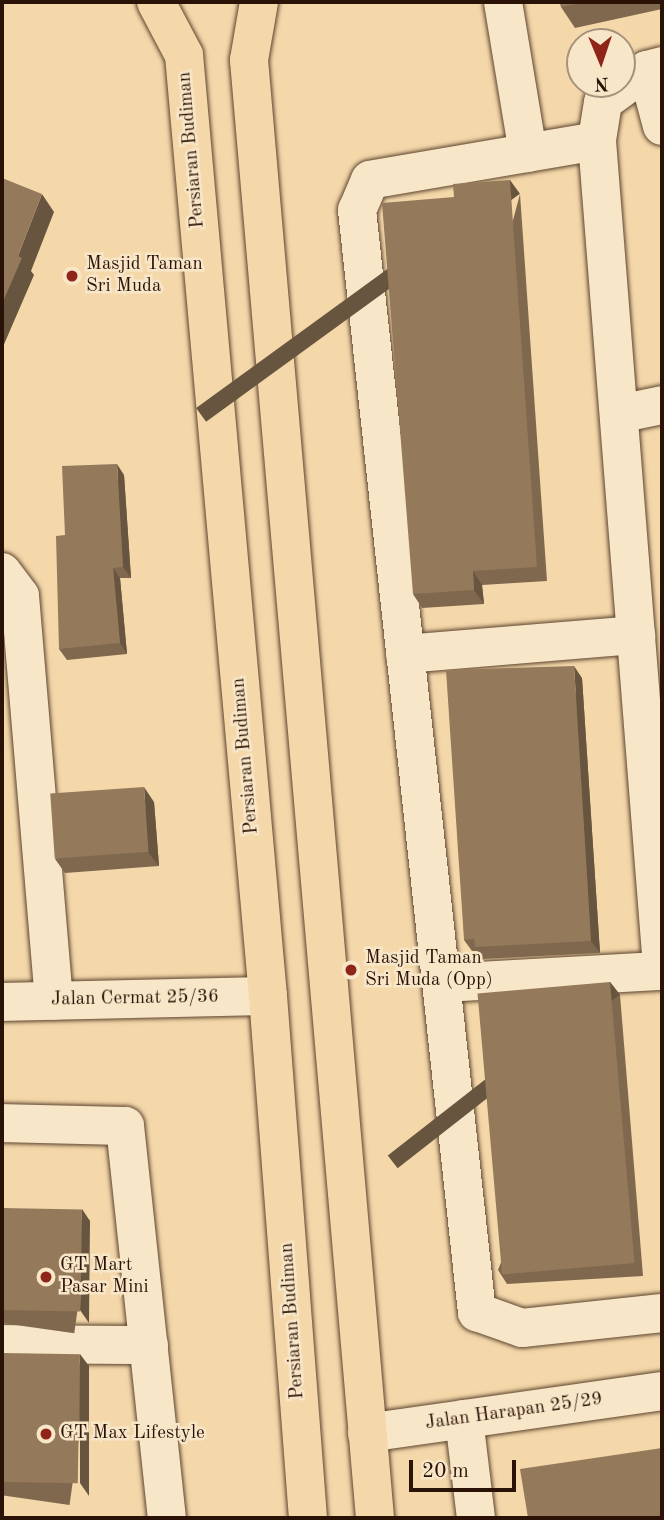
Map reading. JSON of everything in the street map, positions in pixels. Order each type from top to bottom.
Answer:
[{"type":"main road","name":"Persiaran Budiman","points":[[156,2],[184,55],[268,996],[308,1518]]},
{"type":"main road","points":[[259,2],[250,60],[375,1518]]},
{"type":"street","points":[[503,2],[528,153]]},
{"type":"street","points":[[444,983],[662,969],[597,141],[603,102],[655,68],[662,126]]},
{"type":"street","points":[[597,141],[370,180],[357,211],[444,983],[477,1312],[522,1328],[662,1313]]},
{"type":"street","points":[[619,414],[662,405]]},
{"type":"street","points":[[2,572],[20,596],[54,1001]]},
{"type":"street","points":[[405,654],[636,635]]},
{"type":"street","name":"Jalan Cermat 25/36","points":[[2,1002],[268,996]]},
{"type":"street","points":[[2,1123],[125,1126],[167,1518]]},
{"type":"street","points":[[2,1344],[149,1345]]},
{"type":"street","name":"Jalan Harapan 25/29","points":[[367,1433],[662,1391]]},
{"type":"street","points":[[464,1419],[476,1518]]},
{"type":"building","points":[[560,2],[587,2],[561,7]]},
{"type":"building","points":[[2,178],[42,194],[18,256],[22,258],[2,304]]},
{"type":"building","points":[[510,180],[537,567],[473,571],[474,590],[413,594],[382,203],[454,197],[453,184]]},
{"type":"building","points":[[117,464],[123,567],[113,568],[120,643],[59,649],[56,536],[65,535],[62,466]]},
{"type":"building","points":[[574,666],[591,941],[475,947],[474,939],[464,940],[446,670]]},
{"type":"building","points":[[144,787],[149,852],[55,858],[50,794]]},
{"type":"building","points":[[610,982],[635,1263],[502,1275],[478,994]]},
{"type":"building","name":"GT Mart Pasar Mini","points":[[2,1208],[82,1209],[80,1311],[2,1310]]},
{"type":"building","name":"GT Max Lifestyle","points":[[2,1353],[80,1354],[78,1483],[2,1482]]},
{"type":"building","points":[[662,1448],[662,1518],[528,1518],[520,1469]]},
{"type":"place","name":"Masjid Taman Sri Muda","points":[[72,276]]},
{"type":"place","name":"Masjid Taman Sri Muda (Opp)","points":[[351,970]]},
{"type":"place","name":"GT Mart Pasar Mini","points":[[46,1277]]},
{"type":"place","name":"GT Max Lifestyle","points":[[46,1434]]}]
